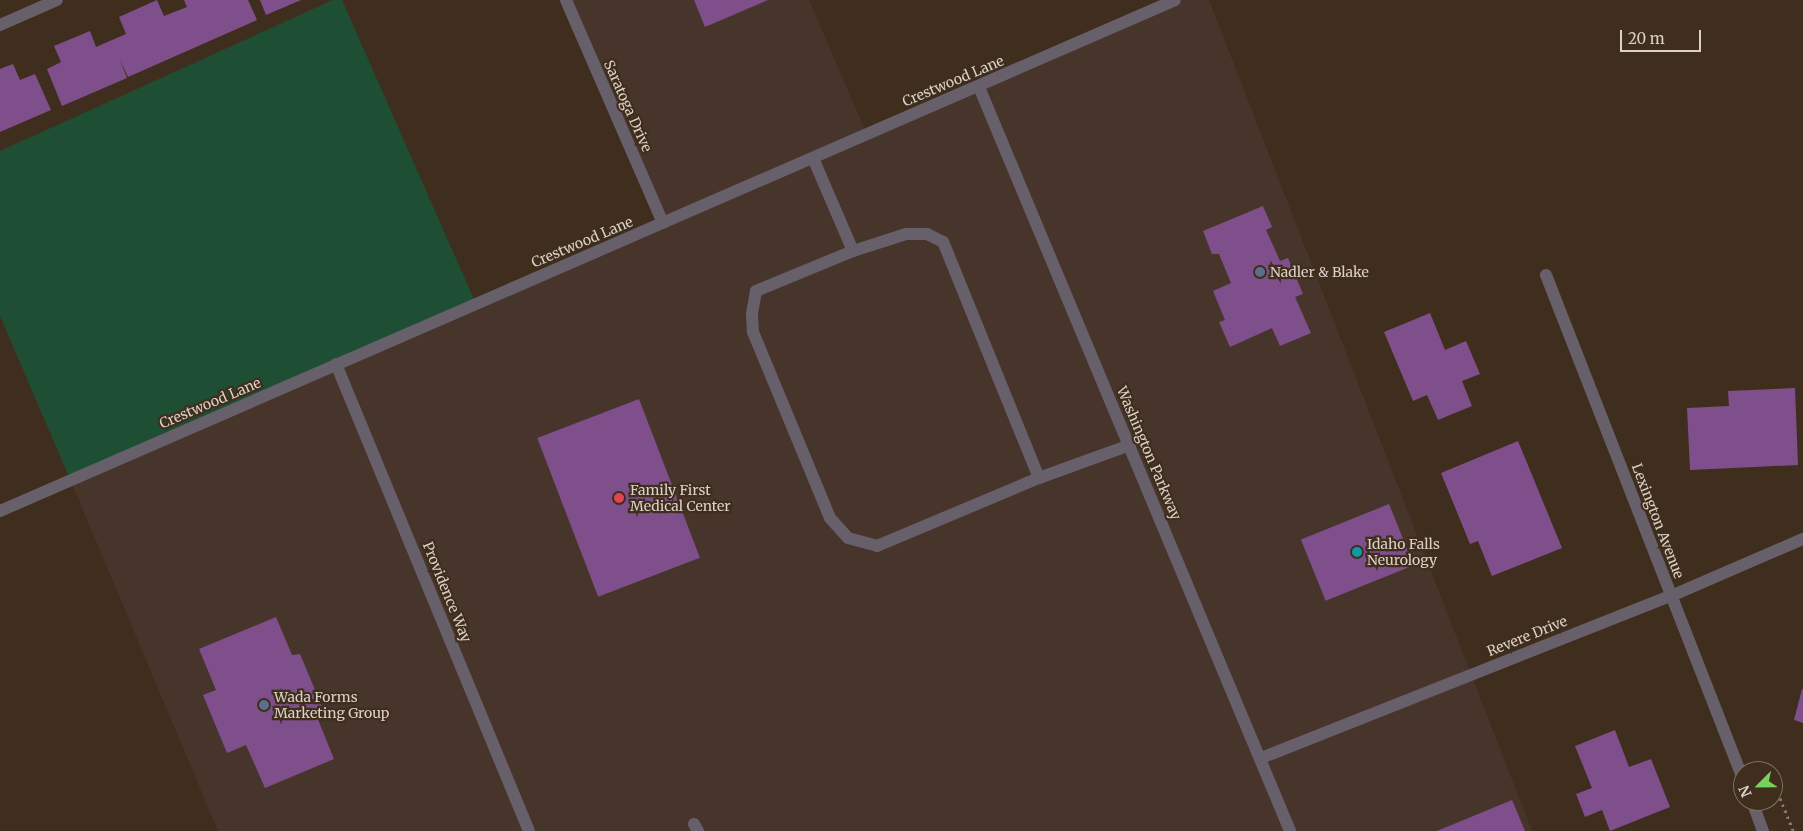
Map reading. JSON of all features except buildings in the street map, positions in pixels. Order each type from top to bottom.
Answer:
[{"type":"street","points":[[0,25],[57,0]]},
{"type":"street","name":"Saratoga Drive","points":[[566,0],[663,223]]},
{"type":"street","name":"Crestwood Lane","points":[[0,511],[979,87],[1175,0]]},
{"type":"street","name":"Washington Parkway","points":[[979,87],[1290,831]]},
{"type":"street","points":[[814,158],[853,250]]},
{"type":"street","points":[[1039,478],[943,242],[927,234],[906,234],[853,250],[756,291],[752,314],[753,332],[830,518],[848,538],[877,546],[1039,478],[1130,445]]},
{"type":"street","name":"Lexington Avenue","points":[[1546,275],[1736,761]]},
{"type":"street","name":"Providence Way","points":[[336,364],[529,831]]},
{"type":"street","name":"Revere Drive","points":[[1261,758],[1671,596],[1803,539]]},
{"type":"street","points":[[1756,811],[1763,831]]},
{"type":"path","points":[[1783,806],[1793,831]]},
{"type":"shaded area","points":[[566,0],[809,0],[867,135],[1174,0],[1209,0],[1532,831],[218,831],[70,479],[663,223]]},
{"type":"green space","points":[[333,0],[342,0],[476,304],[70,479],[0,316],[0,151]]},
{"type":"place","name":"Nadler & Blake","points":[[1260,272]]},
{"type":"place","name":"Family First Medical Center","points":[[619,498]]},
{"type":"place","name":"Idaho Falls Neurology","points":[[1357,552]]},
{"type":"place","name":"Wada Forms Marketing Group","points":[[264,705]]}]
